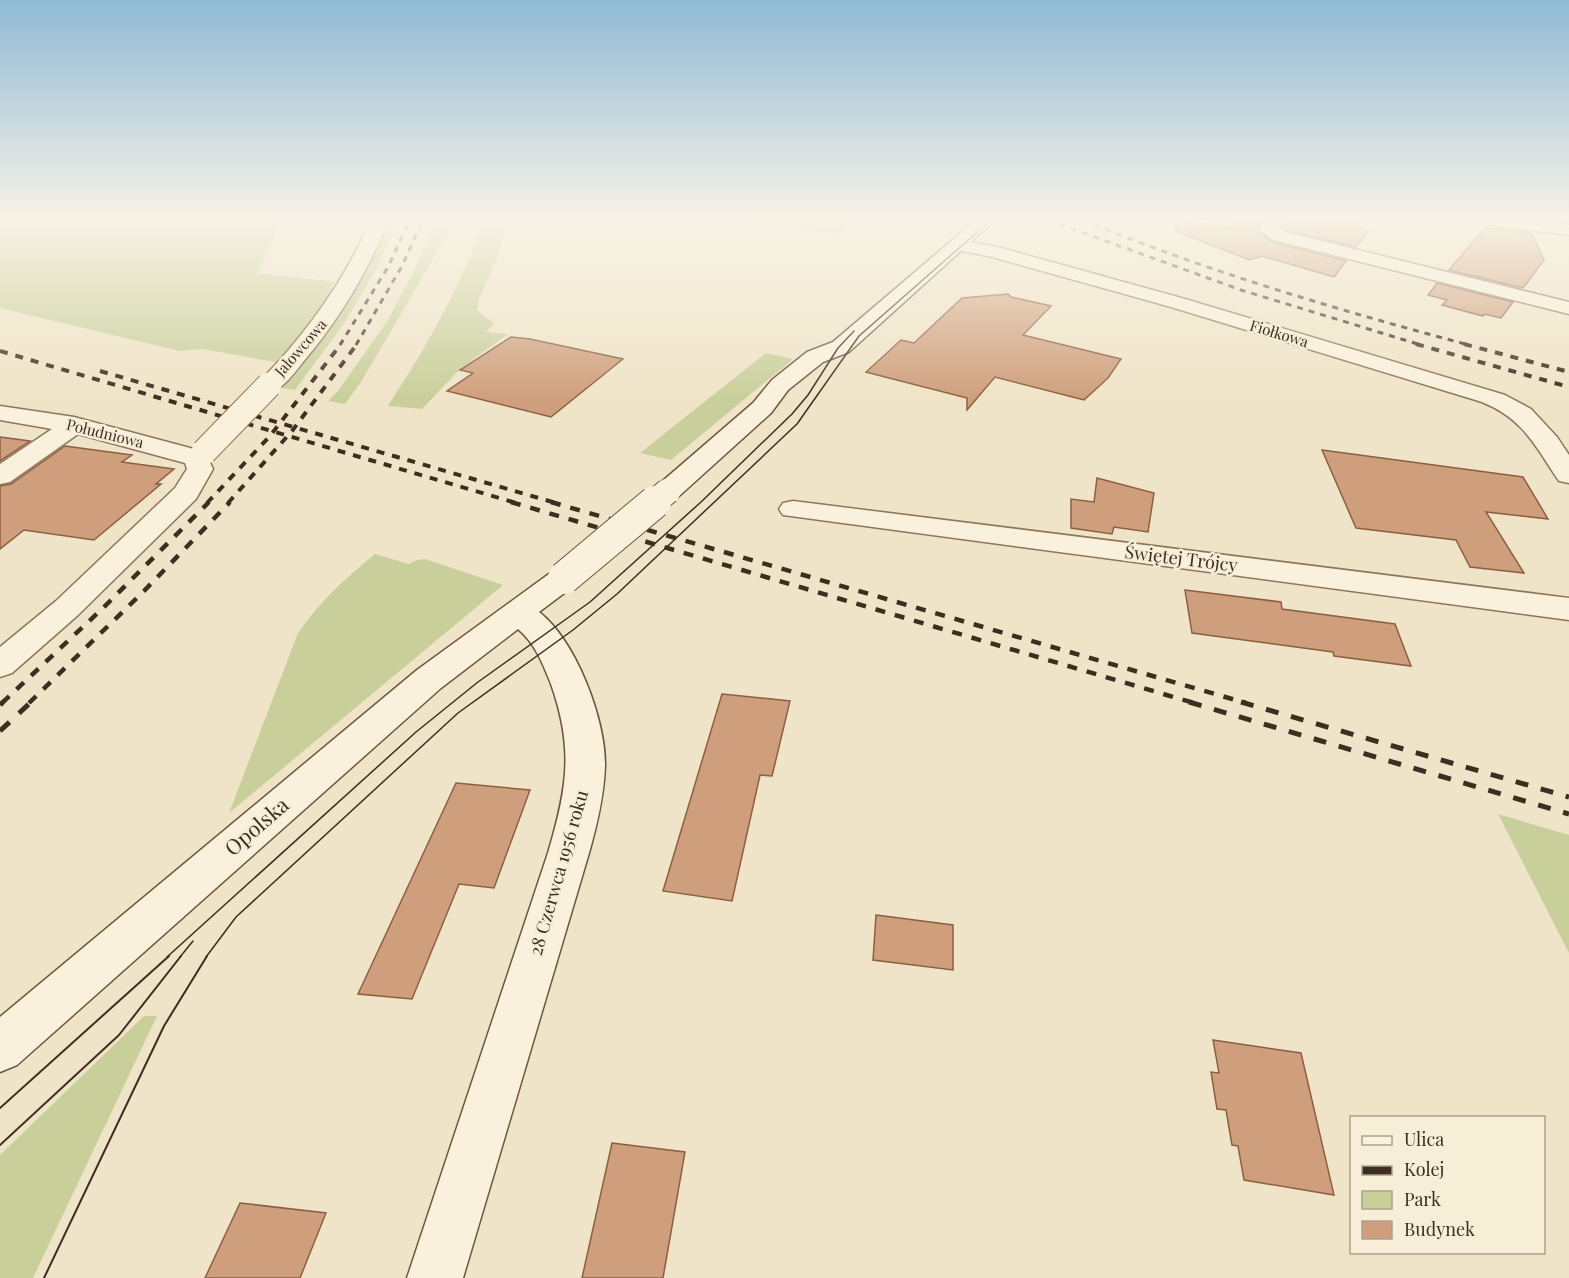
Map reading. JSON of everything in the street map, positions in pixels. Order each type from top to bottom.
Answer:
[{"type":"street","name":"Jałowcowa","points":[[0,665],[67,608],[186,493],[200,460],[268,385],[291,364],[330,315],[353,280]]},
{"type":"street","points":[[518,612],[564,578],[762,408],[798,390],[818,375],[834,361],[841,346],[918,280]]},
{"type":"street","name":"Fiołkowa","points":[[1094,280],[1479,393],[1507,405],[1522,415],[1542,435],[1569,475]]},
{"type":"street","points":[[1467,280],[1569,308]]},
{"type":"street","name":"Południowa","points":[[0,413],[74,425],[200,460]]},
{"type":"street","points":[[0,476],[74,425]]},
{"type":"street","name":"Świętej Trójcy","points":[[793,509],[1569,609]]},
{"type":"street","name":"Opolska","points":[[0,1048],[429,679],[518,612]]},
{"type":"street","name":"28 Czerwca 1956 roku","points":[[435,1278],[561,875],[586,779],[585,747],[571,692],[546,640],[539,630],[518,612]]},
{"type":"green space","points":[[0,280],[315,280],[336,282],[329,288],[337,291],[321,313],[275,362],[202,349],[180,351],[0,308]]},
{"type":"green space","points":[[355,280],[370,280],[345,322],[295,390],[282,388],[286,381],[296,373]]},
{"type":"green space","points":[[409,280],[421,280],[361,382],[345,404],[328,401],[338,391],[388,320]]},
{"type":"green space","points":[[460,280],[488,280],[477,310],[494,324],[486,332],[508,334],[461,368],[422,409],[388,406],[429,340]]},
{"type":"green space","points":[[766,353],[793,359],[671,460],[640,453]]},
{"type":"green space","points":[[375,554],[409,564],[425,559],[503,585],[229,813],[298,633],[334,590]]},
{"type":"green space","points":[[1498,814],[1569,835],[1569,953]]},
{"type":"green space","points":[[144,1016],[157,1016],[33,1278],[0,1278],[0,1155]]},
{"type":"building","points":[[1489,280],[1529,280],[1523,288]]},
{"type":"building","points":[[1437,283],[1513,302],[1501,318],[1484,314],[1483,316],[1442,305],[1447,300],[1428,295]]},
{"type":"building","points":[[1008,294],[1011,297],[1051,306],[1023,335],[1121,359],[1108,378],[1084,400],[995,377],[967,410],[967,398],[866,372],[901,340],[914,343],[962,298]]},
{"type":"building","points":[[511,337],[623,359],[551,417],[447,391],[473,373],[460,370]]},
{"type":"building","points":[[0,437],[30,441],[0,461]]},
{"type":"building","points":[[65,446],[132,455],[122,462],[174,469],[156,484],[161,484],[94,540],[24,530],[0,549],[0,486],[11,484]]},
{"type":"building","points":[[1322,450],[1523,477],[1548,519],[1486,512],[1524,573],[1470,567],[1456,540],[1356,528]]},
{"type":"building","points":[[1097,478],[1154,493],[1148,532],[1114,527],[1112,534],[1071,528],[1071,499],[1094,502]]},
{"type":"building","points":[[1185,590],[1281,602],[1282,609],[1395,624],[1411,666],[1334,656],[1333,652],[1192,633]]},
{"type":"building","points":[[722,694],[790,701],[772,776],[760,775],[732,901],[663,891]]},
{"type":"building","points":[[456,783],[530,790],[494,888],[459,884],[412,999],[358,994]]},
{"type":"building","points":[[876,915],[953,925],[953,970],[873,960]]},
{"type":"building","points":[[1213,1040],[1301,1053],[1334,1195],[1244,1180],[1238,1146],[1232,1145],[1226,1110],[1217,1109],[1211,1072],[1219,1073]]},
{"type":"building","points":[[612,1143],[685,1152],[663,1278],[582,1278]]},
{"type":"building","points":[[240,1203],[326,1213],[300,1278],[205,1278]]},
{"type":"tram line","points":[[206,957],[236,917],[458,713],[573,630],[617,594],[797,424],[859,336],[923,280]]},
{"type":"tram line","points":[[167,957],[416,732],[478,682],[590,602],[701,502],[792,414],[808,395],[838,348],[854,331]]},
{"type":"tram line","points":[[180,957],[193,941]]},
{"type":"tram line","points":[[0,1108],[169,956]]},
{"type":"tram line","points":[[0,1145],[119,1035],[181,956]]},
{"type":"tram line","points":[[44,1278],[164,1026],[207,956]]},
{"type":"railway","points":[[340,345],[380,280]]},
{"type":"railway","points":[[356,345],[394,280]]},
{"type":"railway","points":[[1212,280],[1421,345]]},
{"type":"railway","points":[[1246,280],[1469,345]]},
{"type":"railway","points":[[280,423],[341,344]]},
{"type":"railway","points":[[295,427],[357,344]]},
{"type":"railway","points":[[1416,344],[1569,387]]},
{"type":"railway","points":[[1464,344],[1569,372]]},
{"type":"railway","points":[[0,351],[273,432]]},
{"type":"railway","points":[[100,371],[280,423]]},
{"type":"railway","points":[[273,432],[280,423]]},
{"type":"railway","points":[[280,423],[295,427]]},
{"type":"railway","points":[[288,436],[295,427]]},
{"type":"railway","points":[[295,427],[556,503]]},
{"type":"railway","points":[[207,503],[273,432]]},
{"type":"railway","points":[[273,432],[288,436]]},
{"type":"railway","points":[[228,503],[288,436]]},
{"type":"railway","points":[[288,436],[516,503]]},
{"type":"railway","points":[[2,703],[103,608],[209,502]]},
{"type":"railway","points":[[29,703],[144,591],[230,502]]},
{"type":"railway","points":[[511,502],[1194,703]]},
{"type":"railway","points":[[551,502],[1246,703]]},
{"type":"railway","points":[[0,731],[31,702]]},
{"type":"railway","points":[[1189,702],[1569,814]]},
{"type":"railway","points":[[1241,702],[1569,797]]}]
